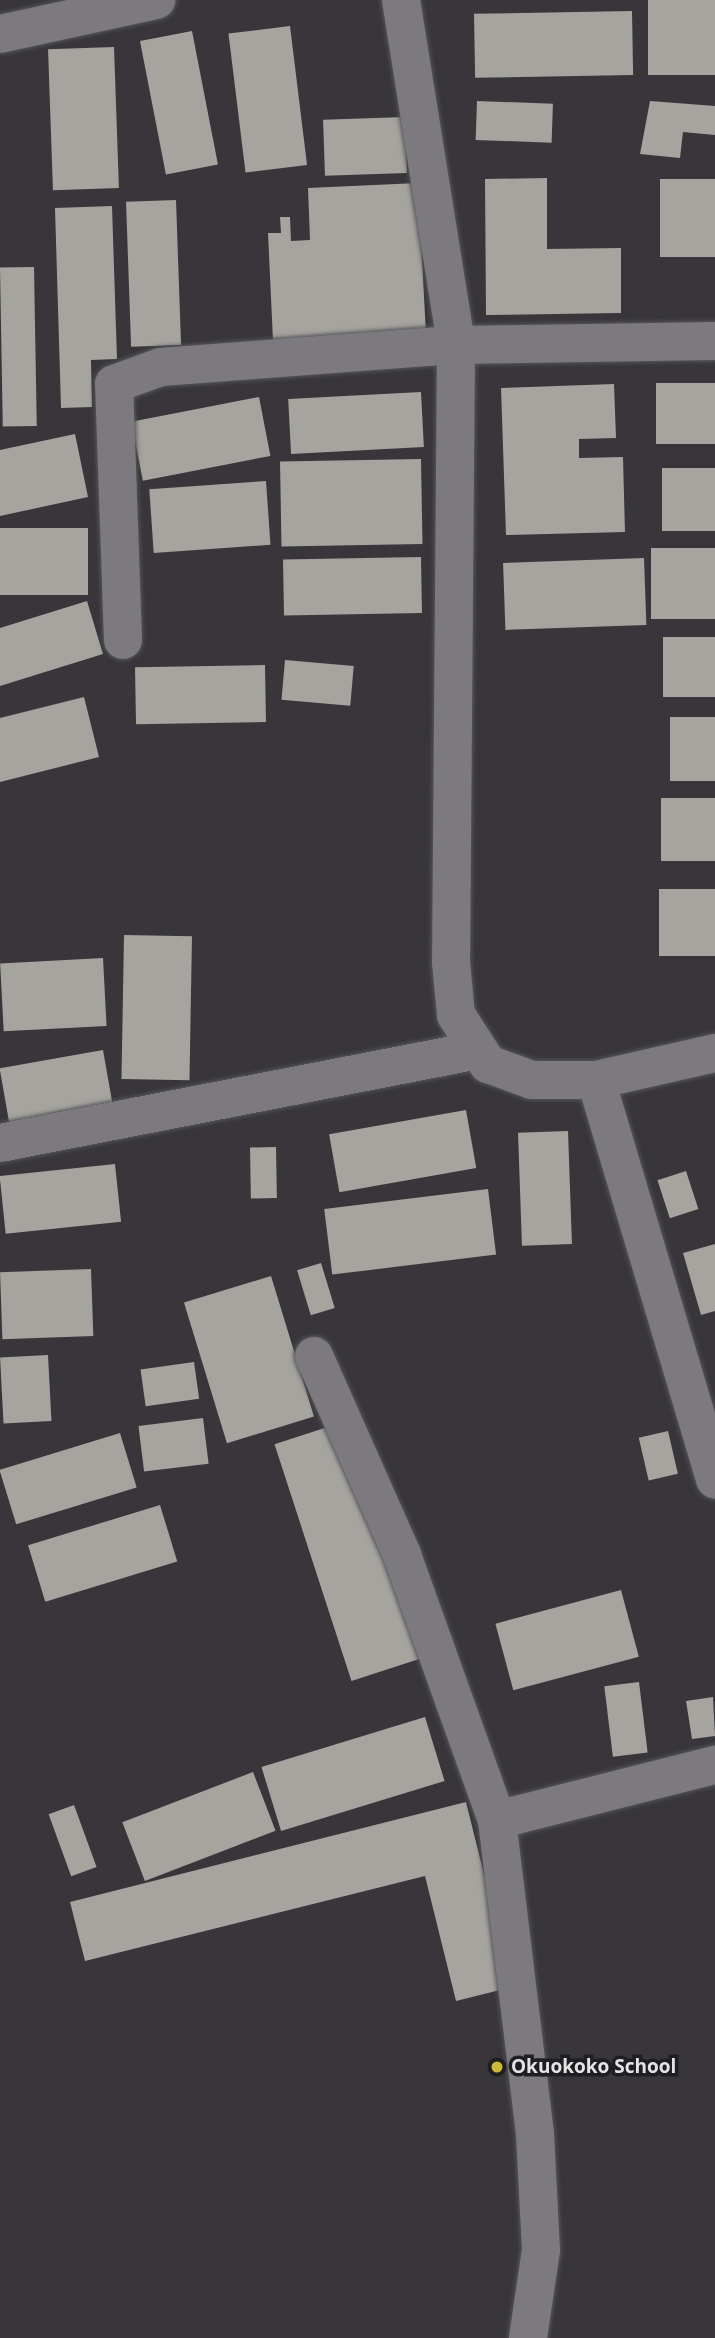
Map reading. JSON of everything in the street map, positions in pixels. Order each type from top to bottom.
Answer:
[{"type":"street","points":[[0,34],[156,0]]},
{"type":"street","points":[[401,0],[456,345],[451,962],[456,1016],[488,1064],[532,1080],[596,1080],[715,1053]]},
{"type":"street","points":[[123,640],[114,384],[161,367],[456,345],[715,341]]},
{"type":"street","points":[[0,1143],[477,1050]]},
{"type":"street","points":[[596,1080],[715,1479]]},
{"type":"street","points":[[314,1356],[402,1555],[497,1820],[535,2135],[541,2250],[528,2338]]},
{"type":"street","points":[[497,1820],[715,1765]]},
{"type":"building","points":[[648,0],[715,0],[715,75],[648,75]]},
{"type":"building","points":[[632,11],[633,75],[475,78],[474,14]]},
{"type":"building","points":[[290,26],[307,165],[246,173],[228,34]]},
{"type":"building","points":[[192,31],[218,165],[166,175],[140,41]]},
{"type":"building","points":[[114,47],[119,188],[53,190],[48,49]]},
{"type":"building","points":[[477,101],[553,104],[552,143],[476,140]]},
{"type":"building","points":[[650,101],[715,106],[715,135],[683,132],[680,158],[640,154]]},
{"type":"building","points":[[405,117],[407,173],[325,176],[323,120]]},
{"type":"building","points":[[547,178],[547,249],[621,248],[621,313],[486,315],[485,179]]},
{"type":"building","points":[[660,179],[715,179],[715,257],[660,257]]},
{"type":"building","points":[[418,183],[426,334],[273,341],[268,233],[281,233],[280,217],[290,217],[291,241],[310,240],[308,188]]},
{"type":"building","points":[[176,200],[181,345],[131,347],[126,202]]},
{"type":"building","points":[[112,206],[117,359],[91,360],[92,407],[61,408],[55,208]]},
{"type":"building","points":[[34,267],[37,426],[3,427],[0,268]]},
{"type":"building","points":[[656,383],[715,383],[715,444],[656,444]]},
{"type":"building","points":[[614,384],[616,438],[579,439],[579,458],[623,457],[625,532],[506,535],[501,388]]},
{"type":"building","points":[[421,392],[424,447],[291,454],[288,399]]},
{"type":"building","points":[[259,397],[270,456],[143,481],[131,422]]},
{"type":"building","points":[[75,434],[88,497],[0,516],[0,450]]},
{"type":"building","points":[[421,459],[422,544],[282,546],[280,461]]},
{"type":"building","points":[[662,468],[715,468],[715,531],[662,531]]},
{"type":"building","points":[[266,481],[270,545],[154,553],[149,489]]},
{"type":"building","points":[[0,528],[88,528],[88,595],[0,595]]},
{"type":"building","points":[[651,548],[715,548],[715,619],[651,619]]},
{"type":"building","points":[[421,557],[422,613],[284,615],[283,559]]},
{"type":"building","points":[[644,558],[646,625],[505,630],[503,563]]},
{"type":"building","points":[[87,601],[103,654],[0,686],[0,628]]},
{"type":"building","points":[[663,637],[715,637],[715,697],[663,697]]},
{"type":"building","points":[[285,660],[354,666],[350,706],[282,700]]},
{"type":"building","points":[[265,665],[266,722],[136,724],[135,667]]},
{"type":"building","points":[[84,697],[99,757],[0,782],[0,718]]},
{"type":"building","points":[[670,717],[715,717],[715,781],[670,781]]},
{"type":"building","points":[[661,798],[715,798],[715,861],[661,861]]},
{"type":"building","points":[[659,889],[715,889],[715,956],[659,956]]},
{"type":"building","points":[[124,935],[192,936],[189,1080],[121,1079]]},
{"type":"building","points":[[103,958],[107,1026],[4,1031],[0,963]]},
{"type":"building","points":[[103,1050],[114,1113],[11,1131],[0,1068]]},
{"type":"building","points":[[466,1110],[476,1168],[339,1192],[329,1134]]},
{"type":"building","points":[[568,1131],[572,1244],[522,1246],[518,1133]]},
{"type":"building","points":[[250,1147],[276,1147],[277,1198],[251,1198]]},
{"type":"building","points":[[115,1164],[121,1222],[6,1234],[0,1176]]},
{"type":"building","points":[[686,1171],[698,1209],[670,1218],[657,1180]]},
{"type":"building","points":[[488,1189],[496,1255],[332,1275],[324,1209]]},
{"type":"building","points":[[715,1244],[715,1311],[701,1315],[683,1253]]},
{"type":"building","points":[[321,1263],[335,1308],[311,1315],[297,1270]]},
{"type":"building","points":[[91,1269],[93,1336],[2,1339],[0,1272]]},
{"type":"building","points":[[271,1276],[314,1417],[227,1443],[184,1303]]},
{"type":"building","points":[[48,1355],[51,1421],[4,1423],[0,1358]]},
{"type":"building","points":[[194,1362],[199,1399],[146,1406],[141,1370]]},
{"type":"building","points":[[203,1418],[209,1464],[144,1472],[138,1426]]},
{"type":"building","points":[[343,1422],[420,1659],[351,1681],[275,1444]]},
{"type":"building","points":[[668,1431],[678,1474],[649,1481],[639,1438]]},
{"type":"building","points":[[120,1433],[137,1488],[16,1524],[0,1470]]},
{"type":"building","points":[[160,1505],[177,1561],[45,1602],[28,1545]]},
{"type":"building","points":[[621,1590],[639,1657],[513,1690],[495,1624]]},
{"type":"building","points":[[639,1682],[648,1752],[613,1757],[604,1686]]},
{"type":"building","points":[[713,1697],[715,1736],[692,1739],[686,1701]]},
{"type":"building","points":[[425,1717],[445,1781],[281,1831],[261,1767]]},
{"type":"building","points":[[253,1772],[276,1831],[145,1881],[122,1822]]},
{"type":"building","points":[[466,1802],[512,1987],[456,2001],[425,1876],[85,1961],[70,1902]]},
{"type":"building","points":[[74,1805],[97,1867],[71,1876],[49,1814]]},
{"type":"place","name":"Okuokoko School","points":[[497,2067]]}]
